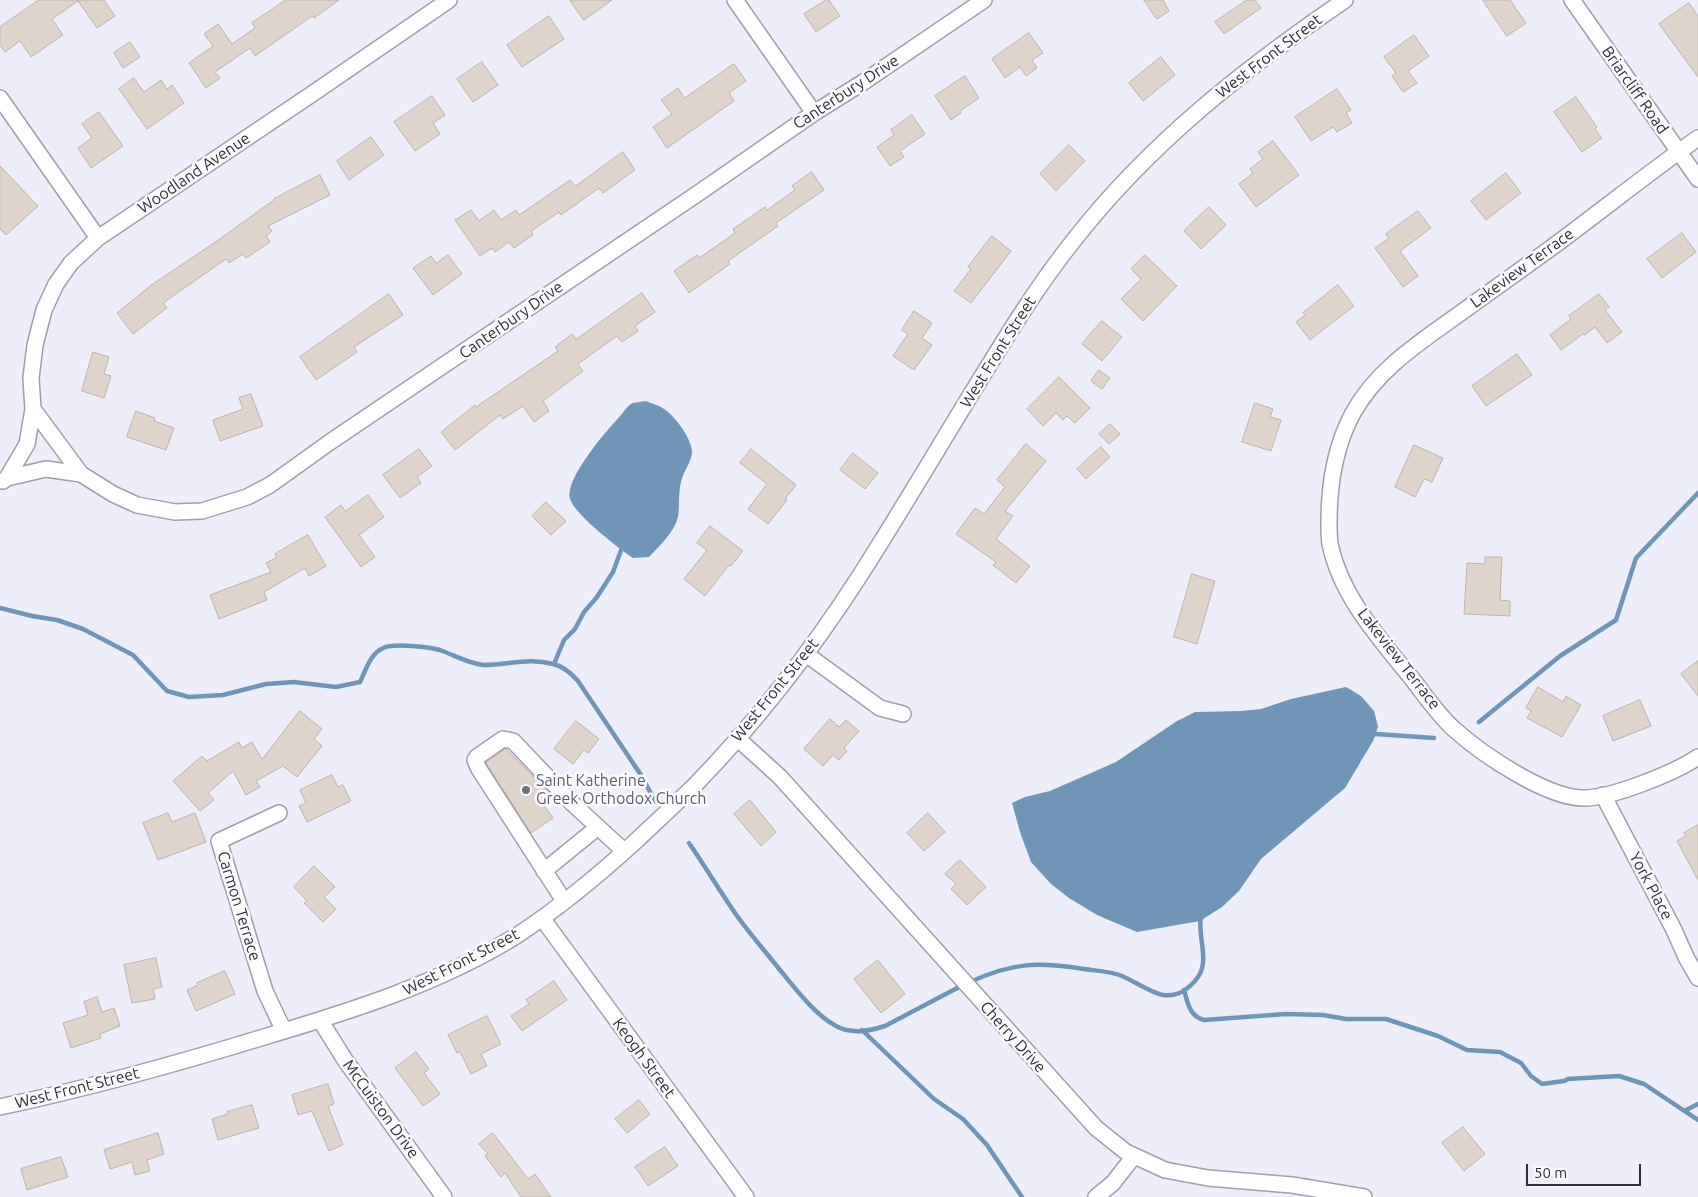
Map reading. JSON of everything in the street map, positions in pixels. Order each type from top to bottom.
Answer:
[{"type":"street","name":"Woodland Avenue","points":[[4,481],[27,444],[34,409],[31,378],[35,345],[44,310],[56,284],[70,263],[98,238],[449,0]]},
{"type":"street","points":[[735,0],[814,113]]},
{"type":"street","name":"Canterbury Drive","points":[[4,481],[46,469],[81,474],[113,494],[137,505],[175,512],[202,511],[248,498],[270,485],[330,442],[814,113],[862,83],[984,0]]},
{"type":"street","name":"West Front Street","points":[[0,1107],[76,1091],[187,1061],[394,996],[484,954],[564,902],[624,851],[697,783],[737,738],[806,654],[861,574],[1024,308],[1073,241],[1127,179],[1183,122],[1274,49],[1345,0]]},
{"type":"street","name":"Briarcliff Road","points":[[1572,0],[1698,179]]},
{"type":"street","points":[[0,98],[98,238]]},
{"type":"street","name":"Lakeview Terrace","points":[[1698,138],[1553,247],[1403,354],[1374,384],[1353,412],[1337,452],[1329,496],[1329,541],[1339,572],[1368,624],[1452,728],[1481,751],[1519,775],[1553,791],[1581,798],[1602,796],[1662,776],[1698,757]]},
{"type":"street","points":[[34,409],[81,474]]},
{"type":"street","points":[[806,654],[880,708],[904,714]]},
{"type":"street","name":"Cherry Drive","points":[[737,738],[780,778],[1096,1128],[1126,1152],[1165,1170],[1208,1178],[1292,1185],[1364,1197]]},
{"type":"street","points":[[564,902],[479,769],[475,760],[477,756],[498,741],[508,739],[513,741],[539,770],[624,851]]},
{"type":"street","name":"York Place","points":[[1602,796],[1698,978]]},
{"type":"street","name":"Carmon Terrace","points":[[279,813],[219,841],[265,991],[284,1031]]},
{"type":"street","points":[[544,870],[598,827]]},
{"type":"street","name":"Keogh Street","points":[[542,918],[746,1197]]},
{"type":"street","name":"McCuiston Drive","points":[[320,1020],[345,1060],[444,1197]]},
{"type":"street","points":[[1096,1197],[1113,1183],[1134,1156]]},
{"type":"water","points":[[646,401],[662,408],[673,417],[690,442],[692,453],[681,482],[676,523],[649,557],[633,558],[609,540],[575,508],[571,501],[570,492],[579,469],[606,432],[630,405]]},
{"type":"water","points":[[1346,687],[1361,696],[1374,711],[1378,727],[1373,741],[1345,788],[1261,859],[1239,891],[1222,907],[1200,921],[1137,932],[1097,915],[1069,898],[1051,884],[1031,862],[1012,803],[1025,797],[1050,791],[1116,762],[1177,721],[1195,712],[1261,709],[1291,699]]},
{"type":"building","points":[[39,0],[104,0],[115,16],[97,28],[78,1],[52,19],[63,35],[31,57],[20,41],[5,52],[0,45],[0,27]]},
{"type":"building","points":[[286,0],[339,0],[314,18],[312,16],[255,56],[250,48],[215,72],[220,78],[206,88],[189,63],[213,46],[204,34],[218,24],[232,44],[255,28],[252,23]]},
{"type":"building","points":[[570,0],[612,0],[584,20]]},
{"type":"building","points":[[829,0],[840,16],[816,32],[804,14]]},
{"type":"building","points":[[1144,0],[1163,0],[1169,11],[1157,19]]},
{"type":"building","points":[[1247,0],[1255,0],[1261,8],[1224,34],[1215,22]]},
{"type":"building","points":[[1483,0],[1510,0],[1526,23],[1507,36]]},
{"type":"building","points":[[1689,3],[1698,16],[1698,77],[1659,24]]},
{"type":"building","points":[[549,16],[564,39],[522,67],[507,45]]},
{"type":"building","points":[[1029,33],[1043,53],[1032,60],[1037,68],[1026,76],[1020,67],[1005,78],[992,59]]},
{"type":"building","points":[[1414,35],[1429,56],[1408,71],[1417,83],[1403,92],[1392,76],[1396,73],[1384,57]]},
{"type":"building","points":[[130,42],[140,57],[123,68],[114,53]]},
{"type":"building","points":[[1161,57],[1175,75],[1143,101],[1129,83]]},
{"type":"building","points":[[482,62],[498,85],[473,102],[457,79]]},
{"type":"building","points":[[734,64],[746,81],[729,93],[734,101],[667,148],[653,127],[672,114],[661,100],[678,88],[684,98]]},
{"type":"building","points":[[965,76],[979,98],[960,111],[961,113],[951,120],[935,96]]},
{"type":"building","points":[[134,78],[144,92],[161,80],[167,89],[172,85],[184,103],[147,129],[119,89]]},
{"type":"building","points":[[1337,89],[1351,110],[1346,113],[1352,123],[1337,132],[1333,127],[1311,141],[1295,117]]},
{"type":"building","points":[[432,96],[445,115],[433,123],[440,134],[415,151],[394,122]]},
{"type":"building","points":[[1576,97],[1597,127],[1595,129],[1602,138],[1582,152],[1554,112]]},
{"type":"building","points":[[99,112],[123,146],[91,168],[78,148],[92,138],[82,124]]},
{"type":"building","points":[[912,115],[925,134],[900,151],[904,157],[890,166],[877,147],[894,135],[891,130]]},
{"type":"building","points":[[371,137],[384,155],[349,180],[337,161]]},
{"type":"building","points":[[1273,141],[1299,175],[1256,207],[1239,184],[1253,173],[1250,169],[1263,159],[1258,152]]},
{"type":"building","points":[[1069,145],[1085,161],[1056,191],[1040,174]]},
{"type":"building","points":[[623,152],[635,170],[603,193],[599,188],[561,215],[559,212],[531,231],[533,235],[514,248],[509,242],[495,252],[492,248],[480,256],[455,220],[471,210],[479,221],[494,210],[501,220],[516,210],[519,215],[570,180],[575,186]]},
{"type":"building","points":[[0,166],[38,206],[6,235],[0,229]]},
{"type":"building","points":[[812,172],[824,190],[776,223],[778,226],[728,261],[730,264],[689,293],[674,271],[697,255],[699,258],[735,233],[733,229],[765,207],[767,210],[795,190],[792,186]]},
{"type":"building","points":[[1506,173],[1521,193],[1486,220],[1471,201]]},
{"type":"building","points":[[320,175],[330,195],[268,226],[272,231],[266,236],[270,242],[246,258],[243,254],[229,263],[226,259],[163,303],[167,308],[133,334],[117,313],[150,286],[214,243],[274,199]]},
{"type":"building","points":[[1209,207],[1226,225],[1201,249],[1184,231]]},
{"type":"building","points":[[1418,211],[1431,228],[1400,251],[1418,276],[1403,287],[1375,248],[1389,238],[1386,234]]},
{"type":"building","points":[[1682,233],[1696,252],[1662,278],[1647,259]]},
{"type":"building","points":[[992,236],[1011,251],[971,303],[954,291],[971,269],[968,267]]},
{"type":"building","points":[[448,255],[462,274],[433,295],[413,268],[431,256],[436,263]]},
{"type":"building","points":[[1145,255],[1177,286],[1143,321],[1121,299],[1141,279],[1131,269]]},
{"type":"building","points":[[1338,285],[1354,306],[1310,340],[1296,322],[1305,315],[1303,313]]},
{"type":"building","points":[[642,293],[655,312],[635,326],[638,331],[622,342],[617,336],[578,364],[583,371],[543,401],[549,411],[534,422],[523,406],[503,419],[500,415],[455,450],[441,432],[475,405],[476,407],[558,351],[555,347],[572,334],[576,339]]},
{"type":"building","points":[[389,294],[403,315],[354,347],[357,352],[316,380],[300,357]]},
{"type":"building","points":[[1599,294],[1609,307],[1605,310],[1622,332],[1607,343],[1595,327],[1561,350],[1550,335],[1571,319],[1569,316]]},
{"type":"building","points":[[914,311],[932,323],[922,338],[932,345],[914,370],[893,356],[908,334],[902,330]]},
{"type":"building","points":[[1102,321],[1122,337],[1102,361],[1082,344]]},
{"type":"building","points":[[93,352],[109,357],[104,374],[111,376],[104,398],[82,391]]},
{"type":"building","points":[[1517,354],[1532,375],[1486,406],[1472,386]]},
{"type":"building","points":[[1099,370],[1110,378],[1102,389],[1091,381]]},
{"type":"building","points":[[1059,377],[1090,408],[1075,423],[1067,416],[1063,420],[1056,413],[1043,426],[1027,409]]},
{"type":"building","points":[[251,394],[263,426],[220,441],[213,420],[243,409],[239,398]]},
{"type":"building","points":[[1255,403],[1273,409],[1270,417],[1281,420],[1271,451],[1242,442]]},
{"type":"building","points":[[136,411],[155,418],[154,421],[174,428],[166,450],[127,437]]},
{"type":"building","points":[[1110,424],[1120,434],[1109,444],[1099,434]]},
{"type":"building","points":[[1026,444],[1046,461],[1005,511],[1013,516],[996,539],[1030,566],[1016,583],[993,565],[996,562],[956,534],[975,508],[984,514],[1005,487],[997,480]]},
{"type":"building","points":[[1414,445],[1443,458],[1432,482],[1424,479],[1415,497],[1395,487]]},
{"type":"building","points":[[1101,447],[1110,457],[1086,479],[1077,469]]},
{"type":"building","points":[[419,449],[432,466],[417,477],[421,483],[400,498],[383,475]]},
{"type":"building","points":[[751,449],[796,485],[768,524],[748,509],[767,484],[740,463]]},
{"type":"building","points":[[853,453],[878,473],[865,489],[840,470]]},
{"type":"building","points":[[368,495],[384,517],[359,535],[375,557],[361,567],[325,517],[341,505],[345,511]]},
{"type":"building","points":[[546,502],[566,521],[551,535],[532,516]]},
{"type":"building","points":[[710,526],[743,551],[731,566],[729,565],[705,596],[684,579],[707,550],[697,543]]},
{"type":"building","points":[[308,535],[326,566],[309,576],[305,568],[264,592],[267,600],[219,619],[210,595],[271,572],[266,563],[277,557],[275,554]]},
{"type":"building","points":[[1485,557],[1502,557],[1500,600],[1510,601],[1510,616],[1464,614],[1467,563],[1485,564]]},
{"type":"building","points":[[1192,574],[1215,581],[1197,644],[1174,637]]},
{"type":"building","points":[[1698,661],[1698,696],[1681,674]]},
{"type":"building","points":[[1538,687],[1563,702],[1566,696],[1581,705],[1562,737],[1527,718],[1531,711],[1526,708]]},
{"type":"building","points":[[1640,700],[1651,726],[1613,741],[1603,716]]},
{"type":"building","points":[[300,711],[322,729],[314,739],[322,746],[297,777],[283,766],[256,781],[260,787],[246,795],[233,771],[208,793],[214,800],[200,811],[173,781],[202,756],[207,761],[239,742],[242,748],[252,742],[262,759]]},
{"type":"building","points":[[830,719],[839,727],[846,720],[859,731],[844,748],[847,751],[839,760],[833,755],[823,766],[804,749]]},
{"type":"building","points":[[576,721],[599,739],[588,753],[584,750],[573,764],[554,749]]},
{"type":"building","name":"Saint Katherine Greek Orthodox Church","points":[[506,749],[549,792],[545,795],[547,798],[541,801],[553,818],[531,833],[486,763]]},
{"type":"building","points":[[332,775],[338,787],[343,785],[351,801],[307,822],[299,806],[306,803],[300,790]]},
{"type":"building","points":[[750,800],[776,832],[761,846],[734,814]]},
{"type":"building","points":[[168,813],[172,822],[195,813],[206,842],[158,860],[143,823]]},
{"type":"building","points":[[928,813],[945,832],[924,851],[907,833]]},
{"type":"building","points":[[1698,825],[1698,880],[1677,841],[1686,836],[1684,833]]},
{"type":"building","points":[[960,860],[986,887],[967,905],[951,889],[956,884],[945,874]]},
{"type":"building","points":[[314,866],[335,887],[324,897],[336,909],[323,922],[304,903],[307,901],[294,887]]},
{"type":"building","points":[[156,958],[162,987],[153,989],[155,999],[132,1003],[124,965]]},
{"type":"building","points":[[878,960],[905,994],[881,1013],[854,979]]},
{"type":"building","points":[[225,971],[235,994],[196,1011],[187,990],[198,985],[197,983]]},
{"type":"building","points":[[554,981],[567,1000],[522,1031],[511,1016],[529,1004],[526,1000]]},
{"type":"building","points":[[97,997],[102,1012],[114,1008],[120,1026],[100,1034],[101,1038],[71,1048],[63,1023],[88,1015],[84,1002]]},
{"type":"building","points":[[487,1016],[501,1044],[481,1054],[487,1066],[471,1074],[460,1052],[457,1053],[448,1035]]},
{"type":"building","points":[[416,1052],[429,1069],[424,1073],[440,1094],[423,1106],[395,1068]]},
{"type":"building","points":[[328,1084],[334,1104],[328,1106],[343,1145],[329,1151],[312,1111],[298,1115],[292,1095]]},
{"type":"building","points":[[639,1100],[650,1114],[627,1133],[615,1119]]},
{"type":"building","points":[[252,1105],[259,1128],[218,1140],[212,1119],[228,1114],[227,1112]]},
{"type":"building","points":[[1463,1127],[1485,1154],[1464,1171],[1442,1143]]},
{"type":"building","points":[[158,1133],[164,1154],[147,1160],[150,1171],[135,1175],[132,1162],[110,1169],[104,1150]]},
{"type":"building","points":[[493,1133],[528,1179],[535,1174],[551,1197],[521,1197],[505,1173],[501,1177],[485,1156],[488,1154],[479,1144]]},
{"type":"building","points":[[665,1147],[678,1166],[648,1186],[635,1167]]},
{"type":"building","points":[[61,1157],[68,1177],[27,1190],[21,1169]]},
{"type":"waterway","points":[[1479,722],[1560,656],[1616,620],[1636,558],[1698,493]]},
{"type":"waterway","points":[[554,664],[564,640],[575,629],[584,612],[597,597],[613,572],[623,545]]},
{"type":"waterway","points":[[0,608],[57,620],[83,629],[133,655],[167,691],[189,697],[223,695],[266,684],[294,682],[336,687],[360,682],[375,654],[383,648],[395,646],[412,646],[440,650],[467,661],[484,665],[527,661],[557,665],[567,670],[578,681],[641,775],[655,801]]},
{"type":"waterway","points":[[1371,736],[1376,734],[1434,738]]},
{"type":"waterway","points":[[689,843],[751,935],[806,1001],[820,1015],[836,1026],[842,1029],[860,1031],[885,1026],[963,985]]},
{"type":"waterway","points":[[970,982],[1013,967],[1053,965],[1113,973],[1158,994],[1174,995],[1191,985],[1201,970],[1203,963],[1201,917]]},
{"type":"waterway","points":[[1184,990],[1192,1012],[1204,1020],[1286,1014],[1323,1015],[1346,1019],[1386,1019],[1438,1036],[1467,1050],[1500,1052],[1521,1063],[1531,1076],[1542,1084],[1568,1079],[1619,1076],[1644,1084],[1698,1120]]},
{"type":"waterway","points":[[862,1030],[934,1099],[963,1119],[987,1145],[1022,1197]]},
{"type":"waterway","points":[[1686,1110],[1698,1104]]},
{"type":"place","name":"Saint Katherine Greek Orthodox Church","points":[[526,790]]}]
